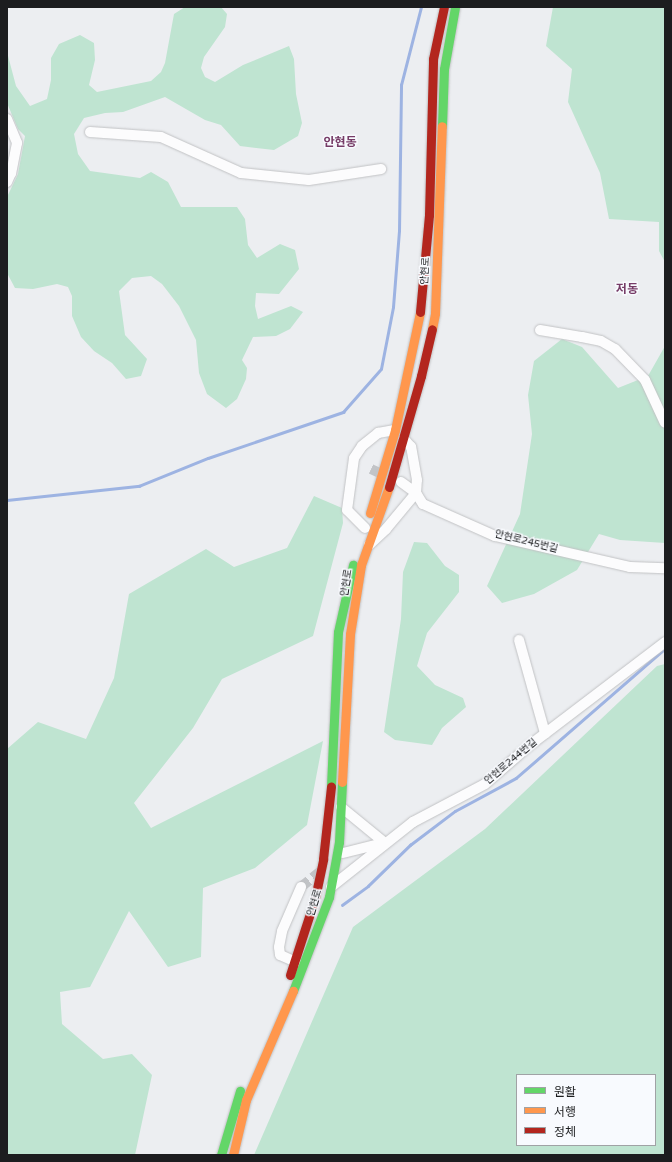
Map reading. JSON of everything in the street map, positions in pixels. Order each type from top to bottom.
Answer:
[{"type":"street","name":"안현로","points":[[221,1155],[228,1125],[241,1086],[296,962],[315,898],[323,859],[331,792],[338,632],[348,579],[395,430],[423,299],[429,215],[433,59],[444,7]]},
{"type":"street","name":"안현로","points":[[232,1155],[246,1100],[308,958],[331,887],[339,842],[350,634],[361,564],[395,471],[421,376],[435,313],[444,69],[455,7]]},
{"type":"street","points":[[7,119],[17,143],[11,173],[7,182]]},
{"type":"street","points":[[90,132],[161,137],[241,173],[310,180],[381,169]]},
{"type":"street","points":[[540,330],[595,340],[616,349],[645,380],[665,423]]},
{"type":"street","points":[[365,528],[347,510],[354,458],[362,446],[378,433],[395,430]]},
{"type":"street","points":[[368,546],[386,529],[416,493],[417,480],[411,447],[404,439]]},
{"type":"street","name":"안현로245번길","points":[[401,482],[416,493],[423,504],[495,536],[630,567],[665,568]]},
{"type":"street","points":[[519,640],[545,733]]},
{"type":"street","name":"안현로244번길","points":[[331,887],[413,822],[485,784],[545,733],[665,642]]},
{"type":"street","points":[[341,807],[385,843]]},
{"type":"street","points":[[343,853],[385,843]]},
{"type":"street","points":[[296,962],[280,955],[278,947],[282,931],[301,887]]},
{"type":"green space","points":[[185,7],[221,7],[227,14],[225,27],[204,57],[201,68],[205,77],[215,82],[243,65],[289,46],[294,59],[296,94],[302,123],[298,136],[274,150],[240,146],[221,125],[205,120],[165,97],[123,112],[105,113],[84,118],[74,134],[78,154],[90,171],[140,178],[151,172],[168,182],[181,207],[237,207],[245,219],[248,245],[257,258],[280,244],[295,250],[299,269],[279,294],[256,293],[255,306],[258,319],[291,306],[303,312],[290,329],[276,336],[253,337],[242,360],[247,368],[246,379],[237,399],[226,408],[207,394],[199,373],[196,340],[179,306],[162,284],[151,276],[132,278],[119,291],[125,335],[147,359],[141,376],[126,379],[112,363],[94,351],[81,337],[72,316],[72,296],[68,287],[57,284],[33,289],[15,288],[7,273],[7,197],[18,174],[25,136],[18,129],[7,103],[7,52],[16,86],[30,106],[47,99],[51,80],[51,58],[59,44],[80,35],[94,43],[95,60],[89,85],[97,92],[151,81],[161,72],[165,63],[174,14]]},
{"type":"green space","points":[[553,7],[665,7],[665,262],[659,251],[659,222],[609,219],[600,173],[568,102],[572,69],[546,46]]},
{"type":"green space","points":[[562,339],[582,347],[618,388],[648,376],[665,346],[665,543],[620,540],[599,534],[577,570],[534,594],[502,603],[487,586],[520,514],[532,434],[528,395],[534,361]]},
{"type":"green space","points":[[314,496],[342,508],[343,523],[313,636],[222,679],[193,728],[134,803],[151,828],[323,741],[307,825],[255,868],[203,888],[201,957],[168,967],[129,911],[90,987],[60,992],[62,1024],[103,1059],[132,1054],[152,1075],[135,1155],[7,1155],[7,749],[38,722],[86,739],[114,678],[129,594],[206,549],[234,567],[287,548]]},
{"type":"green space","points":[[414,542],[427,543],[445,566],[459,575],[459,592],[427,633],[417,666],[435,685],[463,698],[466,707],[442,728],[432,745],[395,740],[384,732],[401,619],[403,572]]},
{"type":"green space","points":[[665,664],[665,1155],[254,1155],[353,927],[485,829],[657,666]]},
{"type":"waterway","points":[[7,500],[139,486],[208,458],[343,412],[381,369],[393,307],[399,231],[401,85],[421,7]]},
{"type":"waterway","points":[[342,905],[368,886],[410,845],[455,811],[516,778],[663,650]]},
{"type":"tunnel","points":[[371,469],[386,476]]},
{"type":"tunnel","points":[[301,887],[321,871]]},
{"type":"traffic: fast","points":[[442,126],[444,69],[455,7]]},
{"type":"traffic: fast","points":[[331,786],[338,632],[353,565]]},
{"type":"traffic: fast","points":[[293,991],[329,897],[339,842],[342,782]]},
{"type":"traffic: fast","points":[[221,1155],[240,1091]]},
{"type":"traffic: slow","points":[[432,329],[435,313],[442,126]]},
{"type":"traffic: slow","points":[[370,513],[395,430],[420,312]]},
{"type":"traffic: slow","points":[[342,782],[350,634],[361,565],[389,487]]},
{"type":"traffic: slow","points":[[233,1155],[246,1100],[293,991]]},
{"type":"traffic: jam","points":[[420,312],[429,215],[433,59],[444,7]]},
{"type":"traffic: jam","points":[[389,487],[421,376],[432,329]]},
{"type":"traffic: jam","points":[[290,975],[315,898],[323,859],[331,786]]},
{"type":"district","name":"안현동","points":[[340,143]]},
{"type":"district","name":"저동","points":[[627,290]]}]
